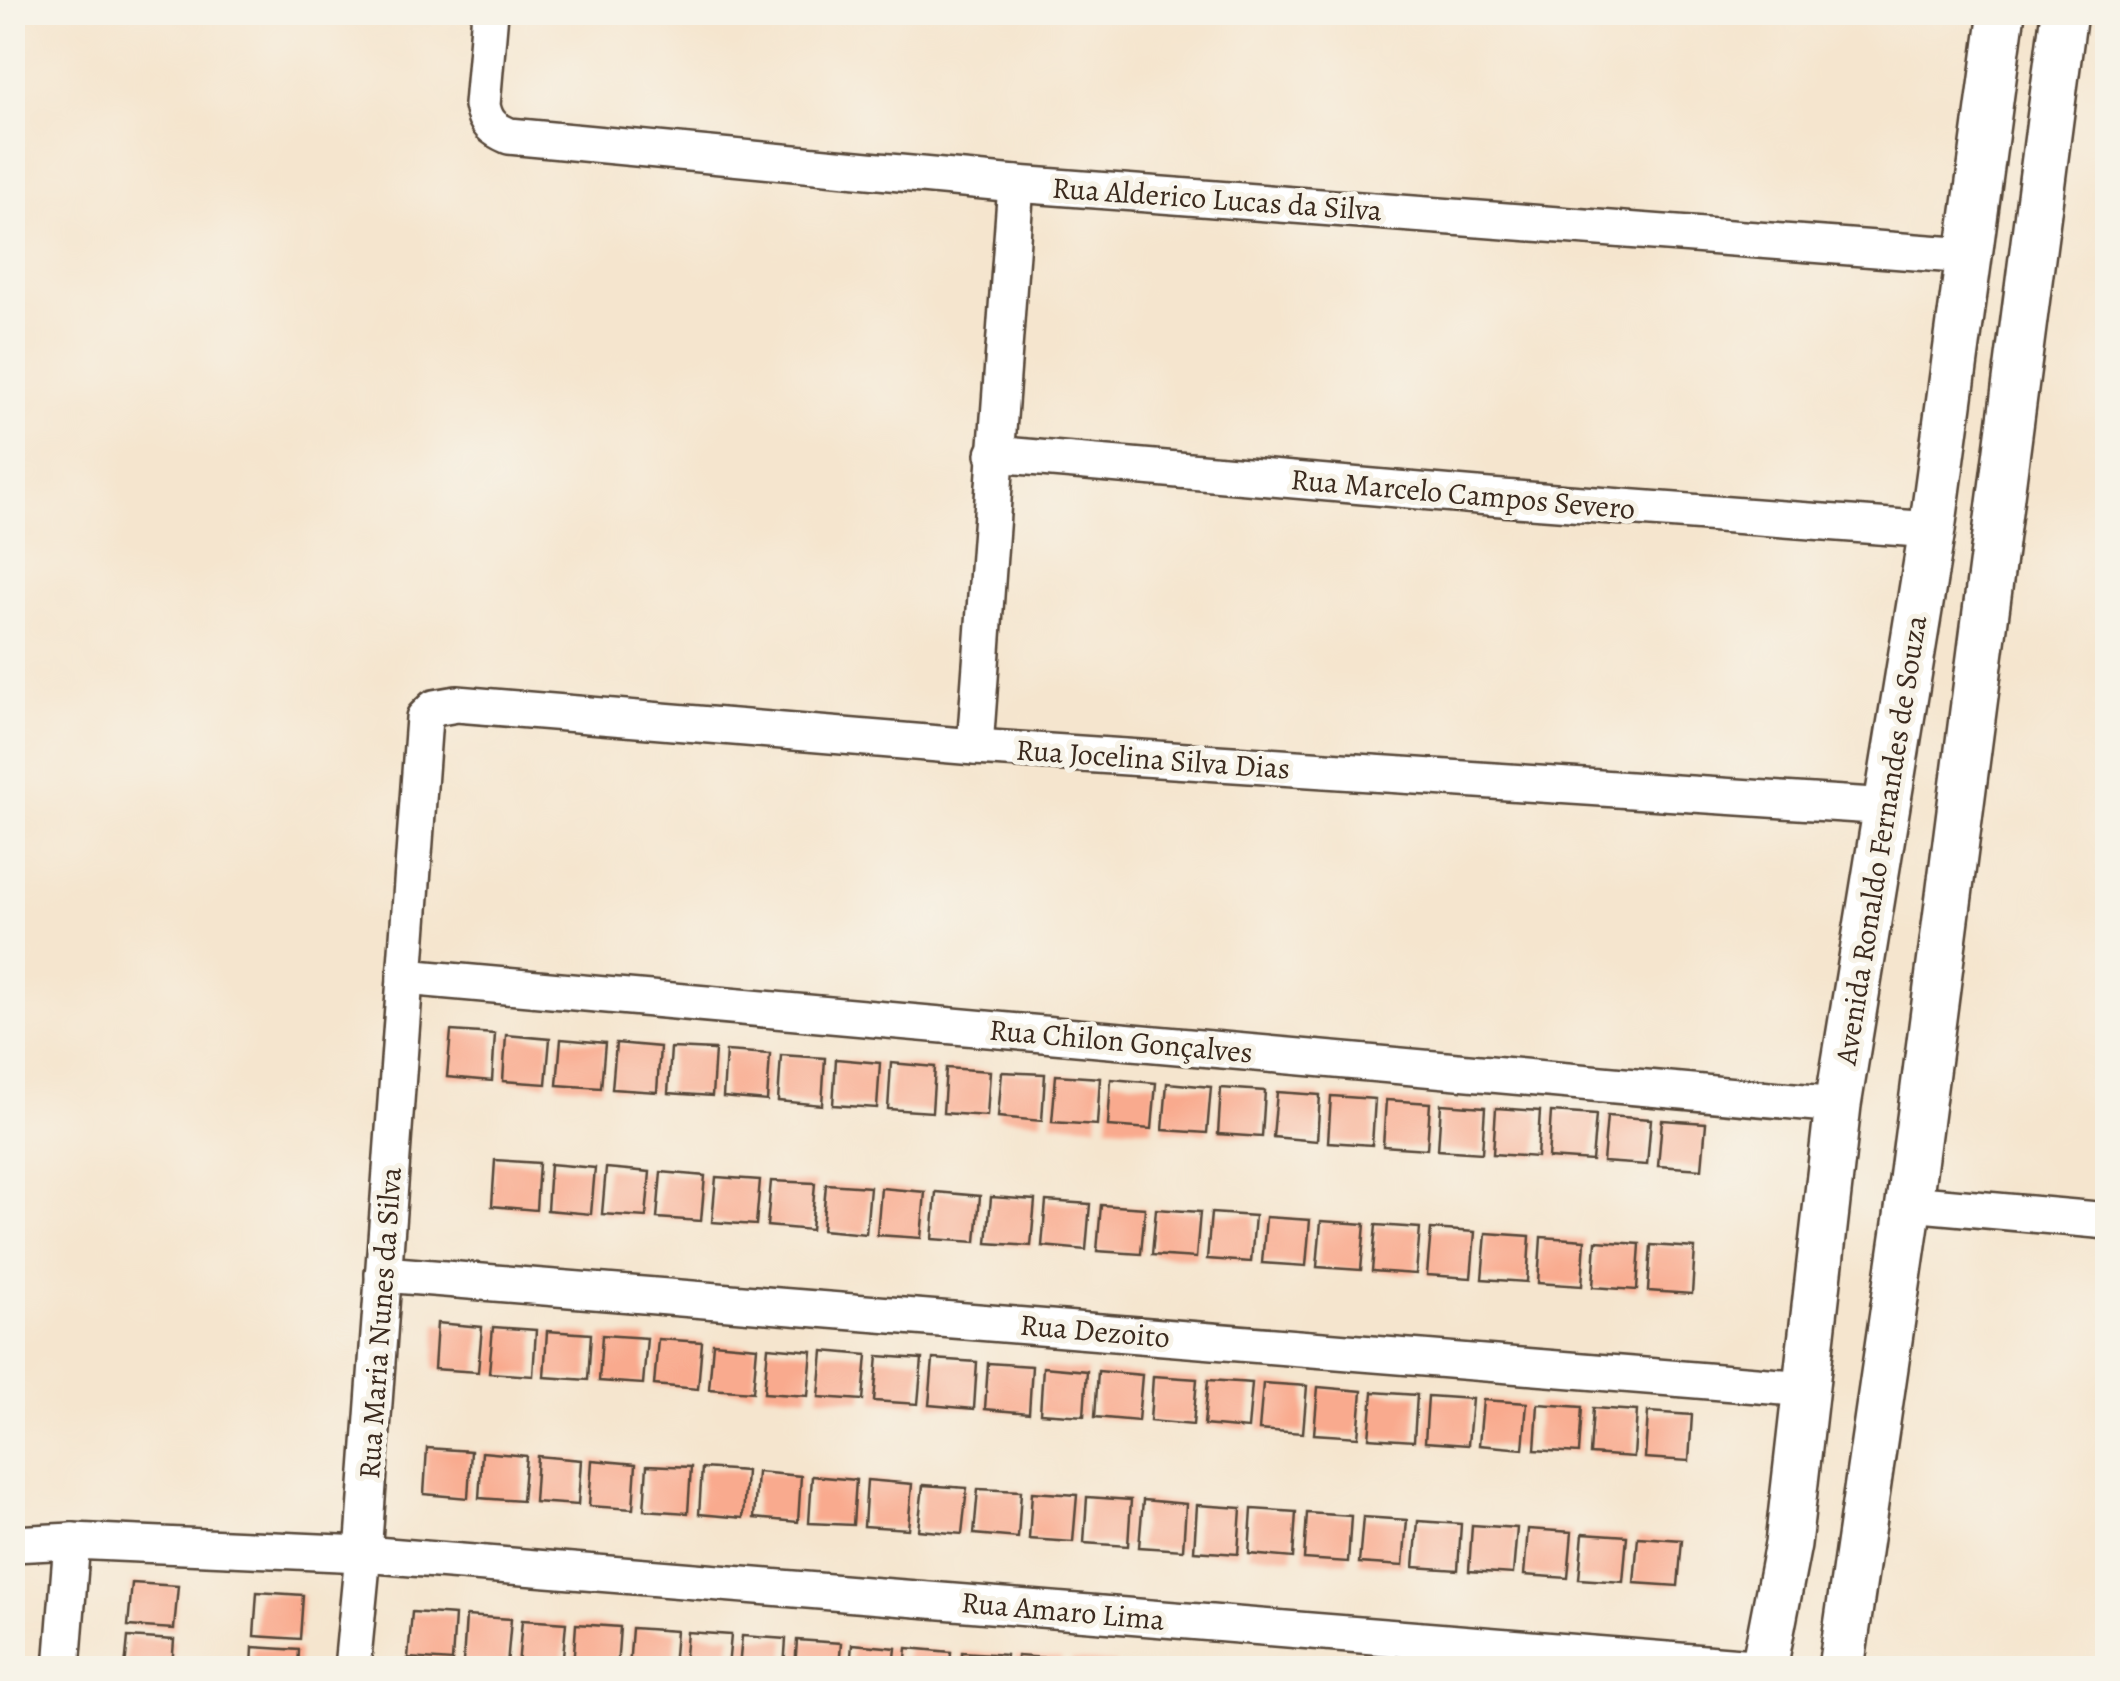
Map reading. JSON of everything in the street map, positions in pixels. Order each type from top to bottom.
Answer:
[{"type":"street","name":"Rua Alderico Lucas da Silva","points":[[490,12],[482,106],[484,118],[494,129],[509,136],[1016,184],[1969,256]]},
{"type":"street","name":"Avenida Ronaldo Fernandes de Souza","points":[[1764,1668],[1788,1544],[1838,1105],[1932,530],[2002,12]]},
{"type":"street","points":[[1841,1668],[1909,1202],[2064,12]]},
{"type":"street","points":[[976,747],[1016,184]]},
{"type":"street","name":"Rua Marcelo Campos Severo","points":[[994,454],[1489,498],[1932,530]]},
{"type":"street","name":"Rua Jocelina Silva Dias","points":[[424,718],[434,708],[457,704],[976,747],[1889,808]]},
{"type":"street","name":"Rua Maria Nunes da Silva","points":[[352,1668],[424,718]]},
{"type":"street","name":"Rua Chilon Gonçalves","points":[[405,977],[1838,1105]]},
{"type":"street","points":[[1909,1202],[2108,1222]]},
{"type":"street","name":"Rua Dezoito","points":[[383,1274],[1807,1389]]},
{"type":"street","points":[[62,1668],[72,1541]]},
{"type":"street","name":"Rua Amaro Lima","points":[[12,1544],[72,1541],[363,1554],[1764,1668]]},
{"type":"building","points":[[451,1031],[495,1034],[492,1081],[447,1077]]},
{"type":"building","points":[[506,1035],[550,1039],[546,1084],[503,1081]]},
{"type":"building","points":[[561,1039],[605,1043],[601,1088],[557,1085]]},
{"type":"building","points":[[616,1043],[660,1047],[657,1092],[612,1089]]},
{"type":"building","points":[[671,1048],[715,1050],[712,1096],[668,1093]]},
{"type":"building","points":[[726,1051],[770,1054],[767,1101],[723,1097]]},
{"type":"building","points":[[781,1055],[825,1058],[822,1105],[778,1101]]},
{"type":"building","points":[[836,1059],[880,1063],[877,1108],[833,1105]]},
{"type":"building","points":[[891,1063],[935,1067],[932,1112],[888,1109]]},
{"type":"building","points":[[946,1068],[990,1071],[987,1116],[943,1113]]},
{"type":"building","points":[[1002,1072],[1045,1074],[1042,1121],[998,1117]]},
{"type":"building","points":[[1056,1075],[1100,1078],[1097,1125],[1052,1122]]},
{"type":"building","points":[[1111,1079],[1156,1083],[1152,1129],[1108,1126]]},
{"type":"building","points":[[1167,1083],[1211,1087],[1207,1133],[1163,1130]]},
{"type":"building","points":[[1221,1088],[1265,1091],[1262,1137],[1218,1134]]},
{"type":"building","points":[[1277,1092],[1320,1095],[1317,1141],[1273,1137]]},
{"type":"building","points":[[1331,1096],[1375,1099],[1372,1145],[1328,1142]]},
{"type":"building","points":[[1386,1100],[1430,1103],[1427,1149],[1383,1146]]},
{"type":"building","points":[[1441,1104],[1485,1107],[1482,1153],[1438,1150]]},
{"type":"building","points":[[1496,1108],[1540,1111],[1537,1157],[1493,1154]]},
{"type":"building","points":[[1551,1112],[1596,1115],[1592,1161],[1548,1158]]},
{"type":"building","points":[[1607,1116],[1651,1119],[1647,1165],[1603,1162]]},
{"type":"building","points":[[1662,1120],[1706,1123],[1702,1169],[1658,1166]]},
{"type":"building","points":[[495,1160],[539,1163],[536,1210],[492,1206]]},
{"type":"building","points":[[550,1164],[595,1168],[591,1214],[547,1210]]},
{"type":"building","points":[[606,1168],[650,1172],[646,1217],[602,1214]]},
{"type":"building","points":[[661,1172],[705,1176],[701,1221],[657,1218]]},
{"type":"building","points":[[716,1177],[760,1180],[756,1225],[712,1222]]},
{"type":"building","points":[[771,1181],[815,1183],[811,1230],[767,1226]]},
{"type":"building","points":[[826,1184],[870,1187],[866,1234],[822,1230]]},
{"type":"building","points":[[881,1188],[925,1192],[921,1238],[877,1235]]},
{"type":"building","points":[[936,1192],[980,1196],[976,1242],[932,1239]]},
{"type":"building","points":[[991,1197],[1035,1200],[1031,1246],[987,1243]]},
{"type":"building","points":[[1046,1201],[1090,1204],[1086,1250],[1042,1246]]},
{"type":"building","points":[[1101,1205],[1145,1208],[1141,1254],[1097,1251]]},
{"type":"building","points":[[1156,1209],[1200,1212],[1196,1258],[1152,1255]]},
{"type":"building","points":[[1211,1213],[1255,1216],[1251,1262],[1207,1259]]},
{"type":"building","points":[[1266,1217],[1310,1220],[1306,1266],[1262,1263]]},
{"type":"building","points":[[1321,1221],[1365,1224],[1361,1270],[1317,1267]]},
{"type":"building","points":[[1376,1225],[1420,1228],[1416,1274],[1372,1271]]},
{"type":"building","points":[[1431,1229],[1475,1232],[1471,1278],[1427,1275]]},
{"type":"building","points":[[1486,1233],[1530,1236],[1527,1282],[1482,1279]]},
{"type":"building","points":[[1541,1237],[1585,1240],[1582,1286],[1538,1283]]},
{"type":"building","points":[[1596,1241],[1640,1244],[1637,1290],[1593,1287]]},
{"type":"building","points":[[1651,1245],[1695,1248],[1692,1294],[1648,1291]]},
{"type":"building","points":[[437,1323],[482,1327],[478,1372],[434,1369]]},
{"type":"building","points":[[493,1327],[536,1330],[533,1376],[489,1373]]},
{"type":"building","points":[[547,1331],[591,1334],[588,1380],[544,1377]]},
{"type":"building","points":[[602,1335],[647,1338],[643,1384],[599,1381]]},
{"type":"building","points":[[658,1339],[702,1342],[698,1389],[654,1385]]},
{"type":"building","points":[[713,1343],[757,1347],[753,1392],[709,1389]]},
{"type":"building","points":[[768,1347],[812,1351],[808,1396],[764,1393]]},
{"type":"building","points":[[823,1351],[867,1355],[863,1400],[819,1397]]},
{"type":"building","points":[[878,1356],[922,1359],[918,1404],[874,1401]]},
{"type":"building","points":[[933,1359],[977,1362],[974,1409],[929,1405]]},
{"type":"building","points":[[988,1363],[1032,1366],[1029,1413],[985,1409]]},
{"type":"building","points":[[1043,1367],[1087,1371],[1084,1416],[1040,1413]]},
{"type":"building","points":[[1098,1371],[1142,1375],[1138,1421],[1095,1417]]},
{"type":"building","points":[[1153,1376],[1197,1379],[1193,1425],[1150,1421]]},
{"type":"building","points":[[1208,1380],[1252,1383],[1248,1429],[1204,1425]]},
{"type":"building","points":[[1263,1383],[1307,1386],[1303,1433],[1259,1430]]},
{"type":"building","points":[[1318,1387],[1362,1391],[1358,1437],[1314,1434]]},
{"type":"building","points":[[1373,1392],[1417,1395],[1414,1441],[1369,1438]]},
{"type":"building","points":[[1428,1396],[1472,1399],[1468,1445],[1425,1442]]},
{"type":"building","points":[[1483,1400],[1527,1403],[1523,1449],[1479,1445]]},
{"type":"building","points":[[1538,1404],[1582,1407],[1579,1453],[1535,1450]]},
{"type":"building","points":[[1593,1408],[1637,1411],[1634,1457],[1590,1454]]},
{"type":"building","points":[[1648,1412],[1692,1415],[1689,1461],[1645,1458]]},
{"type":"building","points":[[427,1448],[471,1451],[468,1498],[424,1494]]},
{"type":"building","points":[[482,1452],[526,1456],[522,1501],[479,1498]]},
{"type":"building","points":[[537,1456],[581,1460],[578,1505],[534,1502]]},
{"type":"building","points":[[592,1460],[636,1464],[633,1509],[589,1506]]},
{"type":"building","points":[[647,1465],[691,1467],[688,1513],[644,1510]]},
{"type":"building","points":[[702,1468],[746,1471],[743,1518],[699,1514]]},
{"type":"building","points":[[757,1472],[801,1476],[798,1522],[754,1518]]},
{"type":"building","points":[[812,1476],[856,1480],[853,1525],[809,1523]]},
{"type":"building","points":[[867,1480],[912,1484],[908,1529],[864,1526]]},
{"type":"building","points":[[923,1485],[967,1488],[962,1534],[918,1530]]},
{"type":"building","points":[[978,1489],[1021,1491],[1018,1538],[974,1534]]},
{"type":"building","points":[[1032,1492],[1077,1495],[1073,1542],[1029,1539]]},
{"type":"building","points":[[1087,1497],[1131,1500],[1128,1546],[1084,1543]]},
{"type":"building","points":[[1143,1500],[1186,1504],[1183,1550],[1139,1547]]},
{"type":"building","points":[[1197,1505],[1241,1508],[1238,1554],[1194,1551]]},
{"type":"building","points":[[1252,1509],[1296,1512],[1293,1558],[1249,1554]]},
{"type":"building","points":[[1307,1513],[1351,1516],[1348,1562],[1304,1559]]},
{"type":"building","points":[[1363,1517],[1407,1520],[1403,1566],[1359,1563]]},
{"type":"building","points":[[1418,1521],[1461,1524],[1458,1570],[1414,1567]]},
{"type":"building","points":[[1472,1525],[1517,1528],[1513,1574],[1469,1571]]},
{"type":"building","points":[[1528,1529],[1572,1532],[1568,1578],[1524,1575]]},
{"type":"building","points":[[1583,1533],[1627,1536],[1623,1582],[1579,1579]]},
{"type":"building","points":[[1638,1537],[1682,1540],[1678,1586],[1634,1583]]},
{"type":"building","points":[[132,1583],[178,1586],[174,1629],[128,1626]]},
{"type":"building","points":[[257,1592],[303,1595],[300,1639],[254,1636]]},
{"type":"building","points":[[412,1612],[455,1615],[452,1661],[408,1658]]},
{"type":"building","points":[[466,1616],[511,1619],[507,1665],[463,1662]]},
{"type":"building","points":[[522,1620],[566,1623],[562,1668],[518,1666]]},
{"type":"building","points":[[576,1624],[620,1627],[617,1668],[573,1668]]},
{"type":"building","points":[[632,1628],[676,1631],[673,1668],[629,1668]]},
{"type":"building","points":[[687,1632],[731,1635],[728,1668],[684,1668]]},
{"type":"building","points":[[742,1636],[786,1639],[784,1668],[739,1668]]},
{"type":"building","points":[[128,1637],[174,1640],[172,1668],[125,1668]]},
{"type":"building","points":[[797,1640],[841,1643],[839,1668],[795,1668]]},
{"type":"building","points":[[852,1644],[896,1648],[894,1668],[850,1668]]},
{"type":"building","points":[[253,1647],[299,1650],[298,1668],[252,1668]]},
{"type":"building","points":[[907,1648],[951,1652],[950,1668],[905,1668]]},
{"type":"building","points":[[962,1652],[1006,1655],[1005,1668],[961,1668]]},
{"type":"building","points":[[1017,1656],[1061,1659],[1060,1668],[1016,1668]]},
{"type":"building","points":[[1072,1660],[1116,1663],[1116,1668],[1071,1668]]}]
